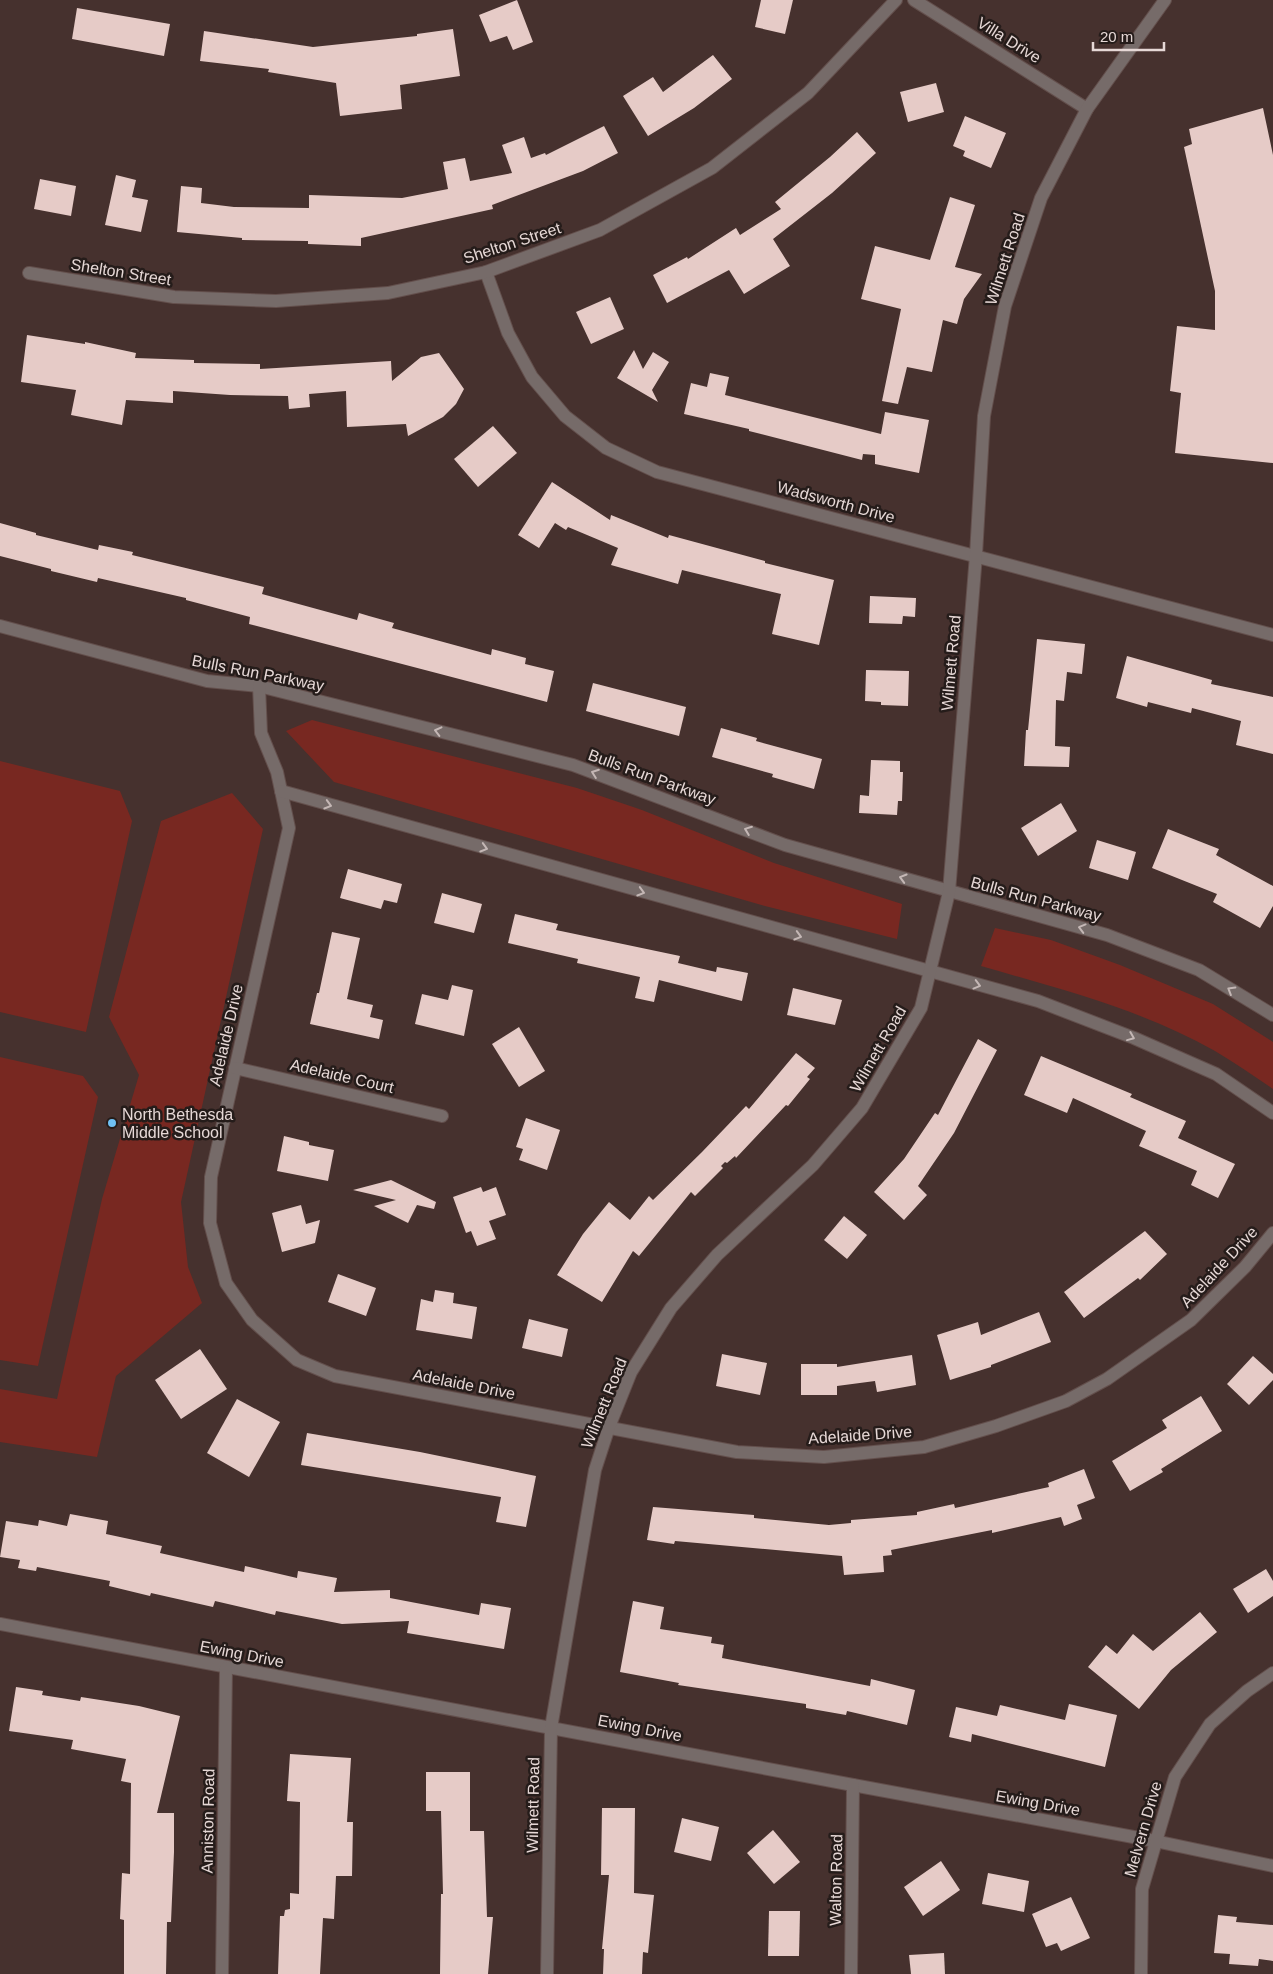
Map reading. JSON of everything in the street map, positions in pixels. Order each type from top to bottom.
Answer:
[{"type":"street","name":"Shelton Street","points":[[28,273],[174,297],[276,301],[388,293],[486,272],[600,230],[712,168],[808,93],[896,0]]},
{"type":"street","name":"Villa Drive","points":[[914,0],[1087,108]]},
{"type":"street","name":"Wilmett Road","points":[[547,1974],[551,1728],[595,1470],[609,1427],[631,1372],[671,1308],[718,1255],[813,1165],[862,1108],[921,1008],[950,892],[976,555],[984,416],[1005,306],[1041,198],[1087,108],[1165,0]]},
{"type":"street","name":"Wadsworth Drive","points":[[486,272],[508,333],[532,377],[565,416],[606,448],[657,472],[1273,635]]},
{"type":"street","name":"Bulls Run Parkway","points":[[0,626],[207,681],[259,686],[573,765],[785,844],[1108,935],[1199,970],[1273,1015]]},
{"type":"street","name":"Adelaide Drive","points":[[259,686],[261,733],[277,772],[289,828],[211,1177],[210,1223],[226,1283],[252,1320],[297,1360],[335,1376],[737,1452],[824,1458],[924,1446],[996,1426],[1066,1401],[1107,1379],[1191,1320],[1245,1267],[1273,1233]]},
{"type":"street","points":[[281,791],[1038,1002],[1134,1038],[1216,1074],[1273,1113]]},
{"type":"street","name":"Adelaide Court","points":[[235,1068],[442,1116]]},
{"type":"street","name":"Ewing Drive","points":[[0,1624],[853,1786],[1155,1840],[1273,1866]]},
{"type":"street","name":"Anniston Road","points":[[222,1974],[226,1668]]},
{"type":"street","name":"Melvern Drive","points":[[1141,1974],[1142,1889],[1174,1777],[1210,1724],[1247,1691],[1273,1673]]},
{"type":"street","name":"Walton Road","points":[[851,1974],[853,1786]]},
{"type":"shaded area","points":[[312,720],[577,788],[642,810],[774,863],[902,904],[897,939],[765,906],[334,782],[286,731]]},
{"type":"shaded area","points":[[0,761],[120,791],[132,821],[86,1032],[0,1012]]},
{"type":"shaded area","points":[[232,793],[263,829],[181,1202],[188,1267],[202,1303],[116,1376],[97,1457],[0,1442],[0,1389],[57,1399],[102,1199],[139,1075],[109,1017],[161,821]]},
{"type":"shaded area","points":[[995,928],[1051,940],[1120,965],[1213,1004],[1273,1042],[1273,1089],[1215,1051],[1159,1024],[1101,1002],[981,966]]},
{"type":"shaded area","points":[[0,1057],[83,1076],[98,1097],[38,1366],[0,1360]]},
{"type":"building","points":[[517,0],[533,42],[513,50],[507,36],[490,42],[479,15]]},
{"type":"building","points":[[761,0],[793,0],[785,34],[755,27]]},
{"type":"building","points":[[77,8],[170,24],[164,56],[72,39]]},
{"type":"building","points":[[453,29],[460,76],[400,85],[402,109],[340,116],[336,83],[268,72],[269,69],[200,61],[204,31],[313,47],[417,36],[417,34]]},
{"type":"building","points":[[713,55],[732,79],[694,108],[648,136],[623,96],[653,77],[663,92]]},
{"type":"building","points":[[936,83],[944,112],[908,122],[900,92]]},
{"type":"building","points":[[1263,108],[1273,155],[1273,463],[1175,453],[1181,393],[1170,391],[1177,326],[1215,330],[1215,291],[1184,147],[1192,144],[1189,129]]},
{"type":"building","points":[[965,116],[1006,133],[991,168],[963,156],[965,151],[953,146]]},
{"type":"building","points":[[604,126],[618,153],[583,171],[492,205],[493,209],[361,238],[361,246],[308,244],[308,241],[242,240],[242,238],[177,232],[181,186],[202,188],[201,203],[234,207],[309,208],[309,195],[402,198],[448,189],[443,162],[465,158],[470,181],[512,173],[502,145],[524,137],[531,158],[545,153],[546,155]]},
{"type":"building","points":[[857,132],[876,153],[832,193],[773,239],[790,266],[744,294],[729,270],[667,303],[653,275],[687,257],[688,259],[736,228],[740,235],[781,209],[775,202]]},
{"type":"building","points":[[116,175],[136,180],[132,197],[148,200],[141,232],[105,225]]},
{"type":"building","points":[[40,179],[76,186],[71,216],[34,209]]},
{"type":"building","points":[[950,197],[975,205],[955,267],[982,274],[964,299],[957,324],[943,320],[932,372],[907,367],[898,404],[882,401],[901,309],[861,299],[875,246],[930,260]]},
{"type":"building","points":[[610,297],[624,329],[591,344],[576,312]]},
{"type":"building","points":[[27,335],[85,344],[85,342],[136,353],[135,358],[194,360],[194,363],[260,364],[260,369],[391,361],[392,381],[421,357],[439,353],[464,389],[456,404],[443,417],[408,436],[406,424],[347,427],[346,391],[309,394],[310,407],[289,409],[288,396],[230,395],[173,391],[173,403],[126,400],[122,425],[71,415],[76,390],[21,382]]},
{"type":"building","points":[[634,350],[643,369],[653,352],[669,362],[652,390],[658,402],[617,378]]},
{"type":"building","points":[[710,373],[729,377],[725,395],[881,434],[885,412],[929,420],[919,473],[875,464],[875,455],[863,454],[862,460],[749,431],[749,429],[684,414],[691,383],[707,387]]},
{"type":"building","points":[[493,426],[517,453],[478,487],[454,459]]},
{"type":"building","points":[[552,482],[610,520],[611,515],[668,538],[669,535],[765,561],[765,563],[834,580],[819,645],[772,634],[781,594],[682,570],[678,584],[611,565],[618,548],[568,527],[566,530],[555,523],[539,548],[518,535]]},
{"type":"building","points":[[0,523],[36,533],[36,535],[98,550],[99,545],[133,552],[132,555],[264,587],[262,594],[357,620],[359,613],[394,623],[392,628],[491,655],[492,649],[526,658],[525,664],[554,671],[547,702],[249,624],[250,617],[186,600],[186,598],[98,578],[97,582],[0,556]]},
{"type":"building","points":[[870,596],[916,598],[915,617],[903,616],[902,624],[869,623]]},
{"type":"building","points":[[1037,639],[1085,644],[1082,674],[1067,672],[1064,701],[1056,700],[1055,746],[1070,747],[1069,767],[1024,766],[1026,730],[1028,730]]},
{"type":"building","points":[[1127,656],[1212,680],[1211,684],[1273,697],[1273,754],[1236,745],[1241,721],[1192,708],[1191,713],[1148,702],[1147,707],[1116,698]]},
{"type":"building","points":[[866,670],[909,671],[908,706],[881,705],[881,702],[865,701]]},
{"type":"building","points":[[593,683],[686,707],[679,736],[586,711]]},
{"type":"building","points":[[721,728],[757,738],[756,741],[822,759],[814,789],[772,777],[773,774],[712,757]]},
{"type":"building","points":[[871,760],[900,761],[900,772],[903,772],[902,801],[898,801],[897,815],[859,813],[860,795],[869,796]]},
{"type":"building","points":[[1061,803],[1077,831],[1038,856],[1021,828]]},
{"type":"building","points":[[1168,829],[1219,849],[1216,855],[1273,886],[1273,906],[1260,928],[1213,902],[1217,894],[1152,868]]},
{"type":"building","points":[[1097,840],[1136,852],[1128,880],[1089,868]]},
{"type":"building","points":[[348,869],[402,884],[397,903],[384,900],[381,909],[340,898]]},
{"type":"building","points":[[442,893],[482,904],[474,933],[434,923]]},
{"type":"building","points":[[515,914],[558,924],[556,930],[680,956],[678,963],[716,972],[717,967],[748,973],[742,1001],[659,980],[654,1002],[635,998],[640,977],[577,963],[578,959],[508,943]]},
{"type":"building","points":[[332,932],[360,938],[347,999],[373,1005],[370,1017],[383,1020],[379,1039],[310,1024],[317,993],[319,993]]},
{"type":"building","points":[[452,985],[473,990],[464,1036],[415,1024],[422,994],[448,1000]]},
{"type":"building","points":[[793,988],[842,1000],[835,1025],[787,1015]]},
{"type":"building","points":[[519,1027],[545,1071],[519,1087],[492,1044]]},
{"type":"building","points":[[978,1039],[997,1050],[954,1133],[918,1186],[927,1195],[904,1220],[874,1192],[904,1159],[935,1113],[938,1115]]},
{"type":"building","points":[[796,1053],[815,1068],[807,1077],[810,1079],[788,1106],[786,1105],[736,1158],[735,1156],[727,1163],[725,1162],[721,1166],[723,1168],[695,1196],[691,1192],[639,1256],[633,1251],[602,1302],[557,1275],[583,1234],[609,1202],[630,1220],[649,1196],[653,1200],[746,1106],[749,1109]]},
{"type":"building","points":[[1041,1056],[1132,1094],[1130,1097],[1186,1121],[1178,1138],[1235,1164],[1218,1198],[1191,1185],[1197,1171],[1139,1146],[1146,1131],[1073,1098],[1067,1113],[1024,1095]]},
{"type":"building","points":[[526,1118],[560,1130],[547,1170],[519,1160],[523,1149],[516,1147]]},
{"type":"building","points":[[284,1136],[309,1142],[309,1145],[334,1150],[328,1181],[277,1171]]},
{"type":"building","points":[[391,1180],[436,1202],[434,1209],[417,1205],[408,1223],[374,1206],[396,1200],[353,1190]]},
{"type":"building","points":[[481,1187],[483,1192],[496,1187],[506,1215],[489,1221],[496,1239],[477,1246],[471,1231],[466,1233],[453,1197]]},
{"type":"building","points":[[301,1205],[306,1224],[320,1220],[315,1243],[282,1252],[272,1213]]},
{"type":"building","points":[[844,1216],[867,1235],[847,1259],[824,1240]]},
{"type":"building","points":[[1145,1231],[1167,1254],[1140,1280],[1138,1278],[1084,1318],[1064,1292]]},
{"type":"building","points":[[338,1274],[376,1288],[366,1316],[328,1302]]},
{"type":"building","points":[[435,1290],[454,1293],[453,1303],[477,1307],[472,1339],[416,1330],[421,1299],[433,1302]]},
{"type":"building","points":[[1039,1312],[1051,1342],[991,1365],[991,1367],[950,1380],[937,1335],[978,1322],[981,1335]]},
{"type":"building","points":[[529,1319],[568,1329],[562,1357],[522,1348]]},
{"type":"building","points":[[200,1349],[227,1389],[181,1419],[155,1380]]},
{"type":"building","points":[[722,1354],[767,1363],[760,1395],[716,1386]]},
{"type":"building","points":[[912,1355],[916,1385],[877,1392],[875,1381],[837,1386],[837,1395],[801,1395],[801,1364],[837,1364],[837,1367]]},
{"type":"building","points":[[1253,1356],[1273,1374],[1273,1380],[1249,1405],[1227,1384]]},
{"type":"building","points":[[1201,1396],[1222,1431],[1161,1469],[1163,1472],[1130,1491],[1112,1461],[1167,1428],[1162,1420]]},
{"type":"building","points":[[237,1399],[280,1422],[249,1477],[207,1453]]},
{"type":"building","points":[[307,1433],[420,1452],[536,1476],[526,1527],[496,1522],[501,1497],[301,1465]]},
{"type":"building","points":[[1084,1469],[1095,1498],[1077,1505],[1082,1519],[1064,1526],[1061,1517],[992,1533],[992,1530],[891,1550],[892,1555],[883,1556],[884,1572],[844,1575],[842,1556],[675,1541],[674,1544],[647,1540],[653,1507],[754,1515],[754,1518],[829,1525],[851,1523],[851,1520],[917,1515],[917,1512],[954,1504],[955,1508],[1049,1487],[1048,1483]]},
{"type":"building","points":[[70,1514],[108,1521],[106,1534],[162,1546],[160,1553],[244,1572],[245,1566],[297,1578],[298,1571],[337,1578],[334,1592],[390,1590],[390,1598],[479,1615],[481,1603],[511,1608],[504,1649],[407,1633],[409,1621],[342,1624],[276,1611],[275,1615],[215,1601],[213,1607],[151,1593],[150,1596],[109,1586],[110,1581],[37,1567],[36,1571],[18,1568],[20,1560],[0,1557],[6,1521],[38,1526],[39,1520],[67,1526]]},
{"type":"building","points":[[1266,1569],[1273,1581],[1273,1596],[1248,1613],[1233,1589]]},
{"type":"building","points":[[633,1601],[664,1607],[660,1629],[712,1637],[711,1643],[724,1645],[722,1658],[870,1686],[871,1679],[915,1690],[907,1725],[847,1711],[846,1715],[806,1708],[806,1704],[678,1685],[679,1683],[620,1672]]},
{"type":"building","points":[[1200,1612],[1217,1632],[1171,1670],[1139,1709],[1088,1667],[1106,1645],[1117,1654],[1133,1634],[1153,1651]]},
{"type":"building","points":[[16,1687],[43,1691],[42,1695],[80,1701],[81,1697],[139,1706],[180,1716],[157,1813],[174,1813],[171,1922],[167,1922],[166,1974],[124,1974],[124,1920],[120,1919],[122,1873],[130,1874],[131,1783],[121,1781],[126,1759],[71,1749],[73,1740],[9,1731]]},
{"type":"building","points":[[1069,1704],[1117,1715],[1105,1767],[972,1734],[971,1742],[949,1737],[956,1707],[997,1716],[1000,1705],[1065,1720]]},
{"type":"building","points":[[290,1754],[351,1758],[347,1822],[353,1822],[352,1876],[336,1876],[334,1919],[323,1918],[320,1974],[278,1974],[280,1916],[284,1916],[285,1910],[290,1909],[290,1893],[299,1894],[300,1802],[287,1801]]},
{"type":"building","points":[[426,1772],[470,1772],[470,1831],[484,1831],[487,1917],[493,1917],[488,1974],[440,1974],[441,1894],[443,1894],[441,1811],[426,1811]]},
{"type":"building","points":[[602,1808],[635,1808],[634,1893],[654,1895],[648,1953],[643,1952],[642,1974],[603,1974],[604,1949],[602,1949],[609,1875],[601,1875]]},
{"type":"building","points":[[682,1818],[719,1827],[711,1861],[674,1852]]},
{"type":"building","points":[[773,1830],[800,1862],[774,1884],[747,1853]]},
{"type":"building","points":[[941,1861],[960,1890],[923,1916],[904,1887]]},
{"type":"building","points":[[988,1873],[1029,1881],[1024,1912],[982,1904]]},
{"type":"building","points":[[1071,1897],[1090,1938],[1061,1951],[1057,1943],[1046,1947],[1032,1914]]},
{"type":"building","points":[[769,1911],[800,1911],[799,1956],[768,1956]]},
{"type":"building","points":[[1218,1915],[1237,1917],[1236,1922],[1273,1925],[1273,1961],[1259,1959],[1258,1966],[1229,1964],[1230,1954],[1214,1953]]},
{"type":"building","points":[[944,1953],[945,1974],[911,1974],[909,1955]]},
{"type":"place","name":"North Bethesda Middle School","points":[[112,1123]]}]
